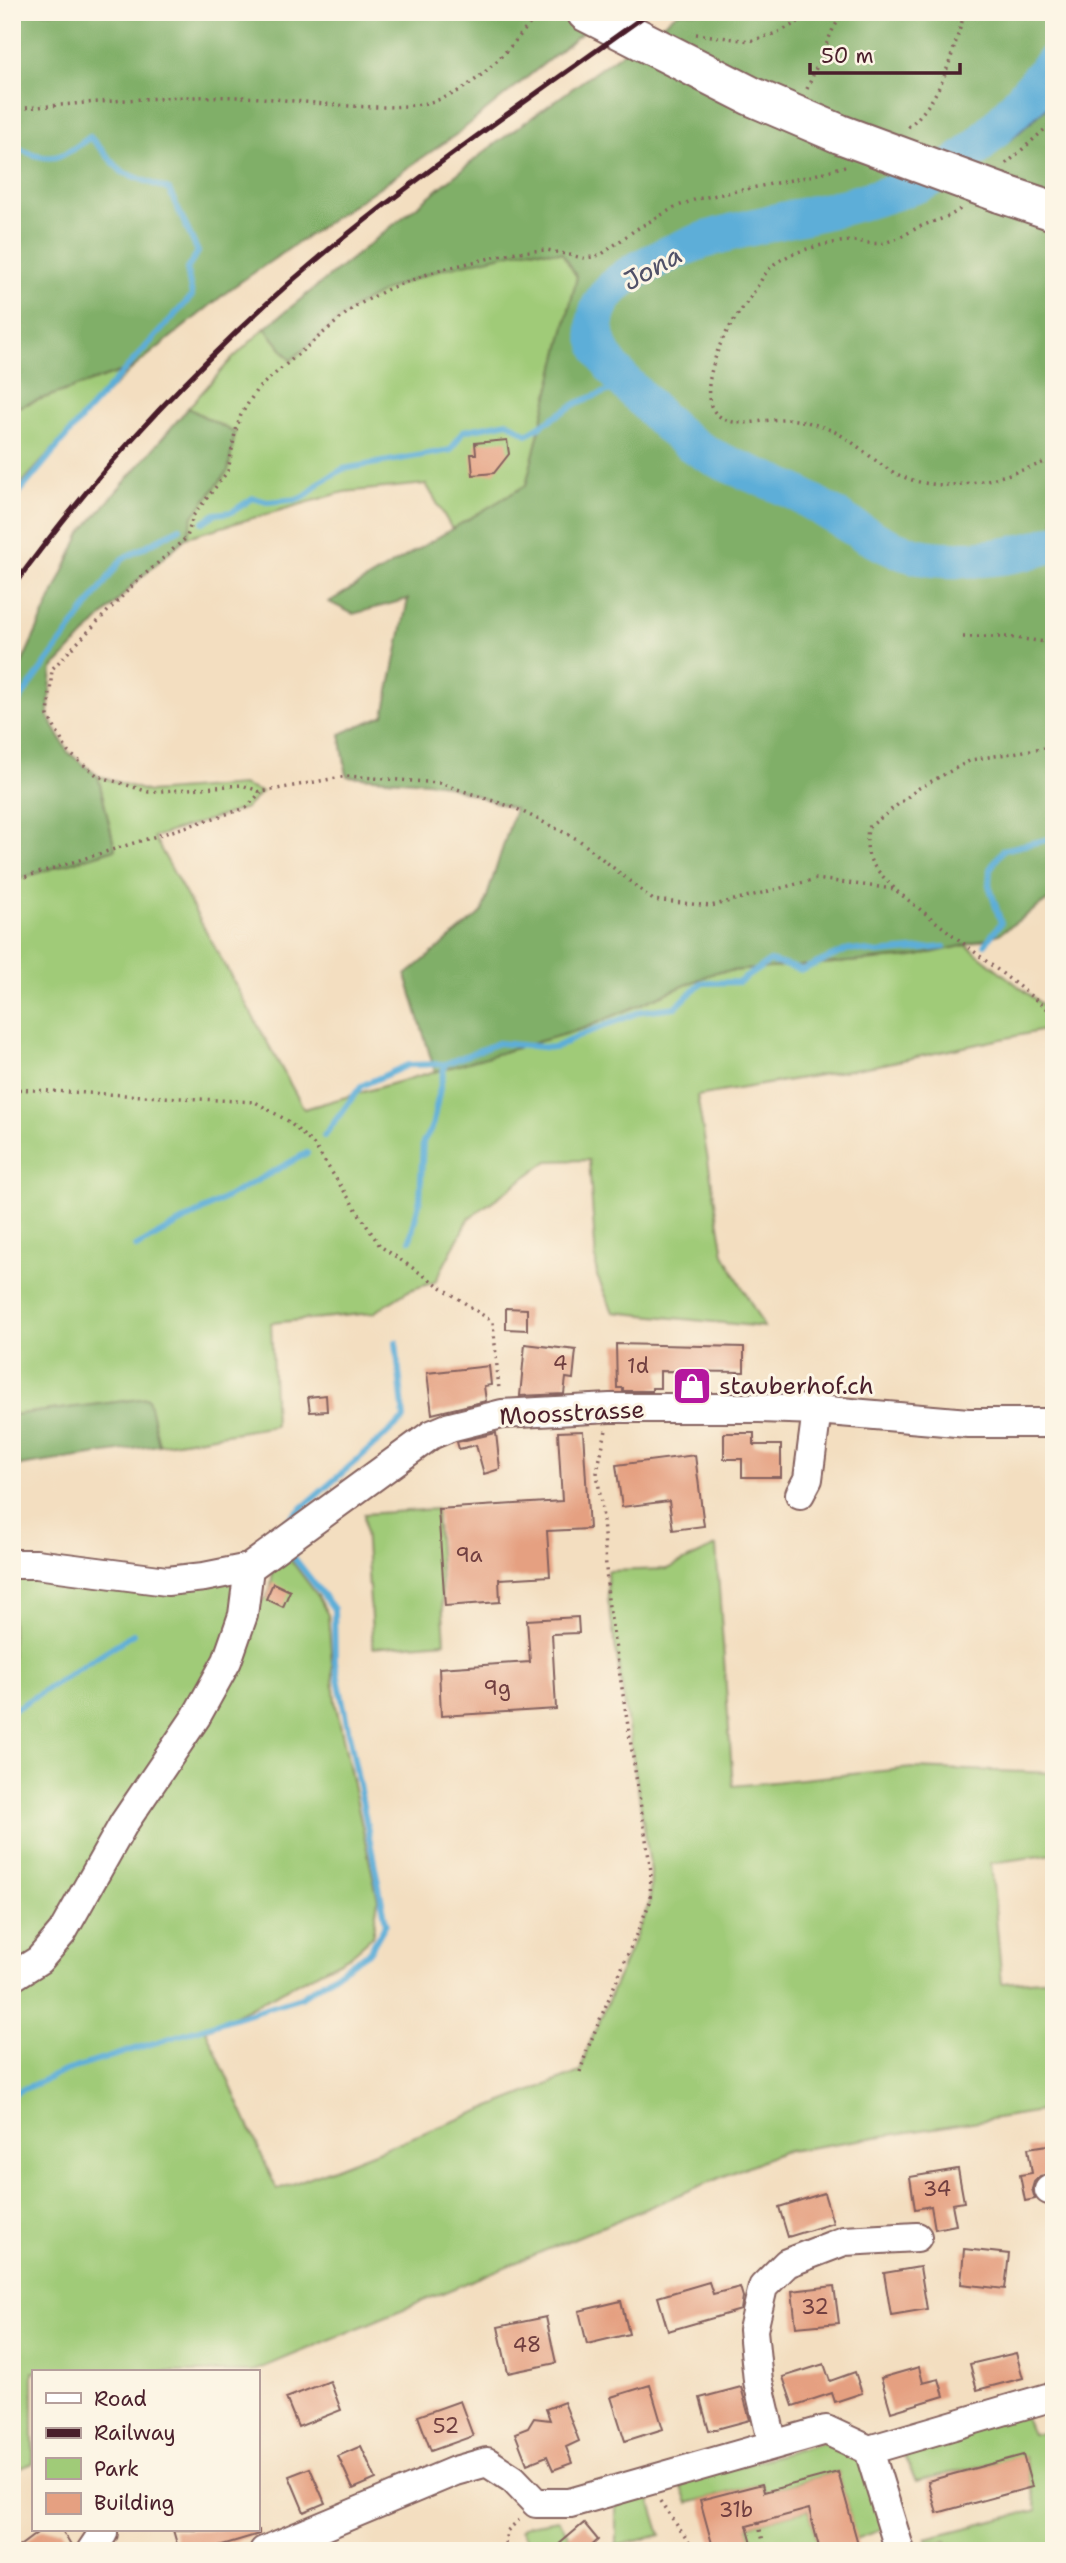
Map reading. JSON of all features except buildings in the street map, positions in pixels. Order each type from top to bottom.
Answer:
[{"type":"highway","points":[[586,12],[728,85],[844,149],[1054,211]]},
{"type":"street","name":"Moosstrasse","points":[[12,1564],[36,1564],[167,1581],[204,1577],[250,1567],[431,1435],[450,1427],[502,1414],[611,1408],[817,1410],[968,1423],[1054,1423]]},
{"type":"street","points":[[800,1494],[808,1479],[817,1410]]},
{"type":"street","points":[[12,1977],[38,1960],[62,1933],[124,1823],[196,1717],[227,1661],[243,1615],[250,1567]]},
{"type":"street","points":[[773,2445],[758,2381],[754,2330],[763,2287],[786,2263],[845,2241],[917,2237]]},
{"type":"street","points":[[264,2551],[455,2471],[487,2462],[513,2479],[536,2503],[570,2503],[826,2430],[869,2450],[1054,2396]]},
{"type":"street","points":[[869,2450],[900,2551]]},
{"type":"path","points":[[12,109],[195,96],[273,98],[373,106],[417,105],[447,97],[475,80],[540,12]]},
{"type":"path","points":[[815,72],[833,29],[844,12]]},
{"type":"path","points":[[901,134],[923,115],[932,103],[965,12]]},
{"type":"path","points":[[691,33],[750,41],[777,33],[816,13]]},
{"type":"path","points":[[844,149],[811,176],[697,199],[675,207],[635,230],[602,254],[593,257],[583,258],[530,249],[439,270],[390,288],[354,307],[257,388],[241,415],[228,471],[193,516],[187,537],[135,583],[52,669],[48,716],[68,752],[98,776],[149,792],[242,785],[261,792],[347,776],[439,783],[515,808],[579,840],[653,900],[710,906],[816,879],[894,889]]},
{"type":"path","points":[[883,243],[853,241],[803,251],[787,256],[770,268],[724,334],[709,390],[712,407],[720,417],[739,423],[783,419],[818,425],[839,434],[899,475],[933,484],[985,480],[1054,458]]},
{"type":"path","points":[[963,637],[1007,637],[1054,643]]},
{"type":"path","points":[[1054,746],[971,760],[919,788],[869,828],[865,849],[874,867],[894,889],[1054,1014]]},
{"type":"path","points":[[12,881],[246,808],[261,792]]},
{"type":"path","points":[[12,1089],[255,1102],[288,1121],[314,1144],[380,1246],[493,1322],[502,1414]]},
{"type":"path","points":[[580,2072],[650,1902],[651,1871],[608,1600],[597,1472],[611,1408]]},
{"type":"path","points":[[647,2482],[695,2551]]},
{"type":"path","points":[[504,2551],[507,2531],[536,2503]]},
{"type":"path","points":[[758,2523],[766,2551]]},
{"type":"green space","points":[[12,12],[608,12],[457,134],[233,287],[134,367],[12,409]]},
{"type":"green space","points":[[679,12],[1054,12],[1054,49],[973,152],[986,150],[1007,140],[1054,101],[1054,896],[999,934],[966,945],[913,957],[716,972],[585,1028],[435,1072],[406,975],[482,912],[515,809],[439,783],[347,776],[340,734],[384,715],[408,599],[353,614],[329,602],[526,485],[577,277],[562,253],[530,249],[439,270],[390,288],[354,307],[291,360],[265,328],[488,149]]},
{"type":"green space","points":[[530,249],[562,253],[577,277],[526,486],[452,529],[426,484],[344,492],[187,537],[193,516],[235,433],[188,408],[230,361],[265,328],[291,360],[353,308],[393,286],[438,270]]},
{"type":"green space","points":[[134,367],[86,413],[12,494],[12,409]]},
{"type":"green space","points":[[188,408],[235,433],[228,471],[193,516],[187,537],[135,583],[52,669],[48,716],[68,752],[98,776],[115,849],[12,881],[12,685],[81,533]]},
{"type":"green space","points":[[98,776],[149,792],[242,785],[261,792],[246,808],[154,837],[304,1109],[585,1028],[716,972],[913,957],[966,945],[1054,1014],[1054,1028],[884,1064],[697,1096],[724,1254],[764,1327],[613,1312],[597,1276],[589,1160],[548,1161],[469,1218],[435,1282],[410,1290],[373,1313],[271,1323],[275,1426],[159,1445],[148,1398],[12,1415],[12,881],[115,849]]},
{"type":"green space","points":[[148,1398],[159,1445],[12,1467],[12,1415]]},
{"type":"green space","points":[[436,1509],[445,1642],[373,1648],[364,1514]]},
{"type":"green space","points":[[716,1546],[733,1786],[912,1768],[1054,1773],[1054,1854],[991,1863],[1002,1983],[1054,1979],[1054,2109],[782,2152],[257,2370],[32,2370],[32,2463],[13,2471],[12,1564],[167,1581],[249,1568],[244,1615],[268,1594],[272,1583],[272,1564],[287,1555],[318,1596],[328,1615],[335,1701],[378,1900],[372,1937],[350,1956],[206,2030],[277,2190],[580,2072],[650,1902],[651,1871],[608,1600],[607,1571],[667,1569]]},
{"type":"green space","points":[[1024,2414],[1032,2434],[1048,2431],[1052,2442],[1054,2441],[1054,2551],[949,2551],[947,2541],[929,2543],[926,2538],[1037,2510],[1024,2456],[916,2481],[900,2448]]},
{"type":"green space","points":[[828,2441],[850,2451],[860,2462],[884,2529],[856,2539],[838,2472],[764,2492],[762,2484],[688,2503],[680,2483]]},
{"type":"green space","points":[[649,2496],[661,2535],[616,2546],[616,2506]]},
{"type":"green space","points":[[809,2509],[820,2551],[754,2551],[747,2526]]},
{"type":"green space","points":[[559,2520],[569,2535],[550,2551],[536,2551],[520,2530],[528,2525]]},
{"type":"water","points":[[1054,49],[1054,101],[998,148],[973,152]]},
{"type":"waterway","name":"Jona","points":[[1054,61],[996,128],[963,159],[945,171],[926,181],[886,195],[747,228],[674,252],[637,270],[613,288],[603,300],[595,329],[598,343],[613,369],[688,441],[724,463],[790,490],[892,548],[928,558],[958,560],[1009,555],[1054,543]]},
{"type":"waterway","points":[[12,139],[15,147],[38,156],[55,157],[70,151],[90,137],[122,172],[169,190],[198,252],[187,269],[192,296],[86,413],[12,501]]},
{"type":"waterway","points":[[203,522],[215,514],[232,512],[253,498],[267,502],[300,499],[319,483],[343,469],[451,450],[463,431],[508,422],[527,434],[577,403],[626,384]]},
{"type":"waterway","points":[[15,706],[122,559],[180,528]]},
{"type":"waterway","points":[[985,944],[1001,923],[989,885],[990,869],[1003,850],[1054,838]]},
{"type":"waterway","points":[[410,1240],[420,1199],[423,1142],[432,1127],[445,1064],[498,1043],[554,1048],[642,1011],[676,1007],[701,983],[739,982],[770,961],[802,970],[849,949],[878,953],[944,947]]},
{"type":"waterway","points":[[324,1136],[361,1086],[408,1065],[445,1064]]},
{"type":"waterway","points":[[136,1247],[307,1153]]},
{"type":"waterway","points":[[287,1521],[404,1419],[396,1342]]},
{"type":"waterway","points":[[12,2094],[65,2071],[301,1997],[370,1951],[386,1923],[335,1662],[334,1609],[292,1555]]},
{"type":"waterway","points":[[12,1711],[133,1634]]},
{"type":"railway","points":[[12,588],[76,505],[144,426],[255,314],[337,243],[424,175],[650,12]]},
{"type":"place","name":"stauberhof.ch","points":[[692,1386]]}]
